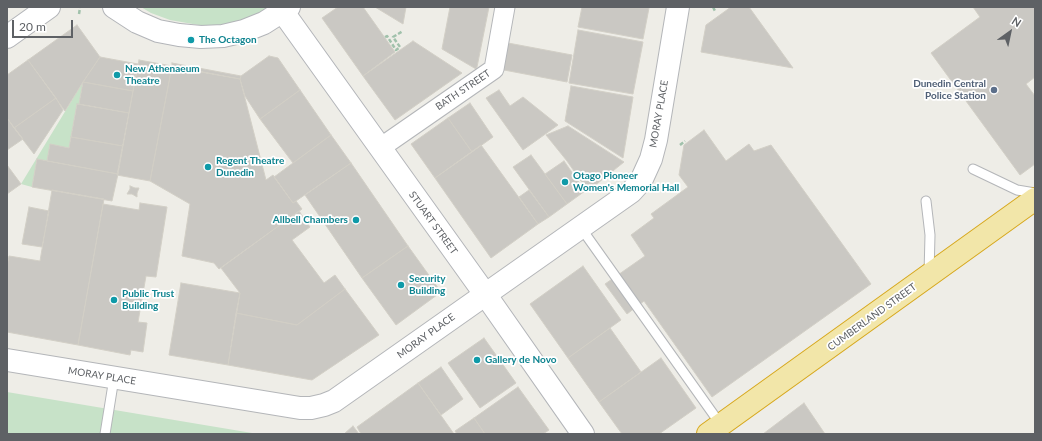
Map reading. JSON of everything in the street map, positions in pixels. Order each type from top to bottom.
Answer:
[{"type":"highway","name":"CUMBERLAND STREET","points":[[715,429],[1035,200]]},
{"type":"street","points":[[7,37],[49,7]]},
{"type":"street","points":[[114,7],[133,20],[153,29],[195,37],[217,36],[244,31],[264,23],[286,9]]},
{"type":"street","name":"BATH STREET","points":[[380,148],[494,69],[504,7]]},
{"type":"street","name":"MORAY PLACE","points":[[7,360],[300,408],[317,407],[334,401],[581,228],[631,192],[641,181],[651,159],[656,140],[678,7]]},
{"type":"street","name":"STUART STREET","points":[[286,9],[380,148],[485,294],[582,434]]},
{"type":"lane","points":[[973,169],[1017,190],[1035,192]]},
{"type":"lane","points":[[926,201],[930,235],[929,275]]},
{"type":"lane","points":[[581,228],[715,429]]},
{"type":"lane","points":[[105,434],[114,378]]},
{"type":"path","points":[[712,7],[715,11]]},
{"type":"path","points":[[79,14],[80,8]]},
{"type":"path","points":[[385,37],[387,36],[396,50],[400,47],[393,37],[403,30]]},
{"type":"path","points":[[680,145],[685,141]]},
{"type":"green space","points":[[141,7],[272,7],[252,20],[210,27],[170,20],[151,13]]},
{"type":"green space","points":[[83,82],[79,104],[77,104],[69,148],[50,145],[47,161],[37,159],[32,187],[21,184]]},
{"type":"green space","points":[[7,392],[258,434],[7,434]]},
{"type":"building","points":[[338,7],[363,7],[395,52],[363,76],[322,18]]},
{"type":"building","points":[[375,7],[406,7],[403,24]]},
{"type":"building","points":[[450,7],[489,7],[476,69],[442,49]]},
{"type":"building","points":[[582,7],[649,8],[643,39],[578,27]]},
{"type":"building","points":[[731,7],[749,7],[793,68],[701,52],[706,25]]},
{"type":"building","name":"Dunedin Central Police Station","points":[[973,7],[1035,7],[1035,77],[1026,84],[1035,96],[1035,164],[1020,175],[931,53],[980,17]]},
{"type":"building","points":[[77,25],[100,57],[65,111],[28,60]]},
{"type":"building","points":[[578,30],[643,42],[633,94],[569,83]]},
{"type":"building","points":[[413,41],[462,73],[395,120],[363,76]]},
{"type":"building","points":[[508,43],[572,55],[567,82],[504,70]]},
{"type":"building","points":[[269,56],[278,58],[300,90],[260,119],[245,96],[240,79],[241,76]]},
{"type":"building","points":[[100,57],[138,64],[133,91],[83,82]]},
{"type":"building","points":[[28,60],[56,98],[14,128],[7,118],[7,75]]},
{"type":"building","points":[[139,60],[172,66],[150,181],[117,175]]},
{"type":"building","points":[[172,63],[241,76],[240,79],[206,73],[172,66]]},
{"type":"building","name":"Regent Theatre Dunedin","points":[[172,66],[240,79],[266,180],[273,175],[293,203],[296,201],[302,209],[219,269],[214,263],[182,256],[190,204],[150,181]]},
{"type":"building","points":[[83,82],[133,91],[129,113],[79,104]]},
{"type":"building","points":[[571,86],[633,97],[623,158],[565,121]]},
{"type":"building","points":[[300,90],[331,135],[293,163],[260,119]]},
{"type":"building","points":[[499,90],[510,106],[523,97],[558,125],[523,150],[486,98]]},
{"type":"building","points":[[56,98],[63,110],[34,154],[14,128]]},
{"type":"building","points":[[470,103],[493,137],[472,152],[448,118]]},
{"type":"building","points":[[77,104],[129,113],[123,146],[71,137]]},
{"type":"building","points":[[7,118],[23,139],[7,150]]},
{"type":"building","points":[[448,118],[472,152],[435,178],[411,144]]},
{"type":"building","points":[[568,126],[624,162],[588,191],[546,135]]},
{"type":"building","points":[[704,130],[726,161],[749,144],[754,151],[771,145],[871,284],[712,397],[644,301],[627,314],[605,284],[645,256],[631,235],[654,218],[651,214],[688,187],[679,175],[684,145]]},
{"type":"building","points":[[331,135],[351,163],[293,203],[274,177]]},
{"type":"building","points":[[71,137],[123,146],[118,174],[47,161],[50,144],[69,148]]},
{"type":"building","points":[[481,145],[538,224],[491,258],[435,178]]},
{"type":"building","points":[[531,155],[567,204],[549,217],[513,167]]},
{"type":"building","points":[[37,159],[118,174],[112,201],[32,187]]},
{"type":"building","name":"Otago Pioneer Women's Memorial Hall","points":[[564,161],[585,191],[567,204],[545,174]]},
{"type":"building","name":"Allbell Chambers","points":[[351,163],[408,246],[362,278],[305,195]]},
{"type":"building","points":[[7,165],[21,184],[7,194]]},
{"type":"building","points":[[130,186],[139,188],[137,197],[132,194],[127,194]]},
{"type":"building","points":[[52,190],[104,199],[78,345],[7,332],[7,266],[9,256],[40,261]]},
{"type":"building","points":[[529,190],[549,217],[538,224],[519,197]]},
{"type":"building","name":"Public Trust Building","points":[[140,203],[167,207],[156,277],[146,276],[138,322],[147,323],[143,352],[131,350],[130,355],[78,345],[103,204],[139,210]]},
{"type":"building","points":[[29,207],[49,211],[42,247],[22,244]]},
{"type":"building","points":[[299,211],[310,227],[292,240],[324,283],[335,275],[345,289],[297,325],[236,313],[240,293],[221,268]]},
{"type":"building","name":"Security Building","points":[[408,246],[441,292],[396,325],[362,278]]},
{"type":"building","points":[[583,266],[621,320],[568,358],[530,304]]},
{"type":"building","points":[[181,283],[240,293],[228,365],[169,355]]},
{"type":"building","points":[[345,289],[379,335],[312,380],[228,365],[236,313],[297,325]]},
{"type":"building","points":[[610,328],[641,372],[599,402],[568,358]]},
{"type":"building","points":[[484,338],[516,383],[480,408],[448,363]]},
{"type":"building","points":[[661,358],[696,408],[659,434],[622,434],[599,402]]},
{"type":"building","points":[[441,367],[463,399],[441,415],[418,383]]},
{"type":"building","points":[[418,383],[454,434],[361,434],[357,427]]},
{"type":"building","points":[[518,387],[549,430],[543,434],[485,434],[474,418]]},
{"type":"building","points":[[804,403],[825,434],[763,434]]},
{"type":"building","points":[[474,418],[485,434],[457,434],[455,431]]},
{"type":"building","points":[[353,426],[359,434],[344,434]]},
{"type":"place","name":"The Octagon","points":[[191,40]]},
{"type":"place","name":"New Athenaeum Theatre","points":[[117,75]]},
{"type":"place","name":"Dunedin Central Police Station","points":[[994,90]]},
{"type":"place","name":"Regent Theatre Dunedin","points":[[208,167]]},
{"type":"place","name":"Otago Pioneer Women's Memorial Hall","points":[[565,182]]},
{"type":"place","name":"Allbell Chambers","points":[[356,220]]},
{"type":"place","name":"Security Building","points":[[401,285]]},
{"type":"place","name":"Public Trust Building","points":[[114,300]]},
{"type":"place","name":"Gallery de Novo","points":[[477,360]]}]
